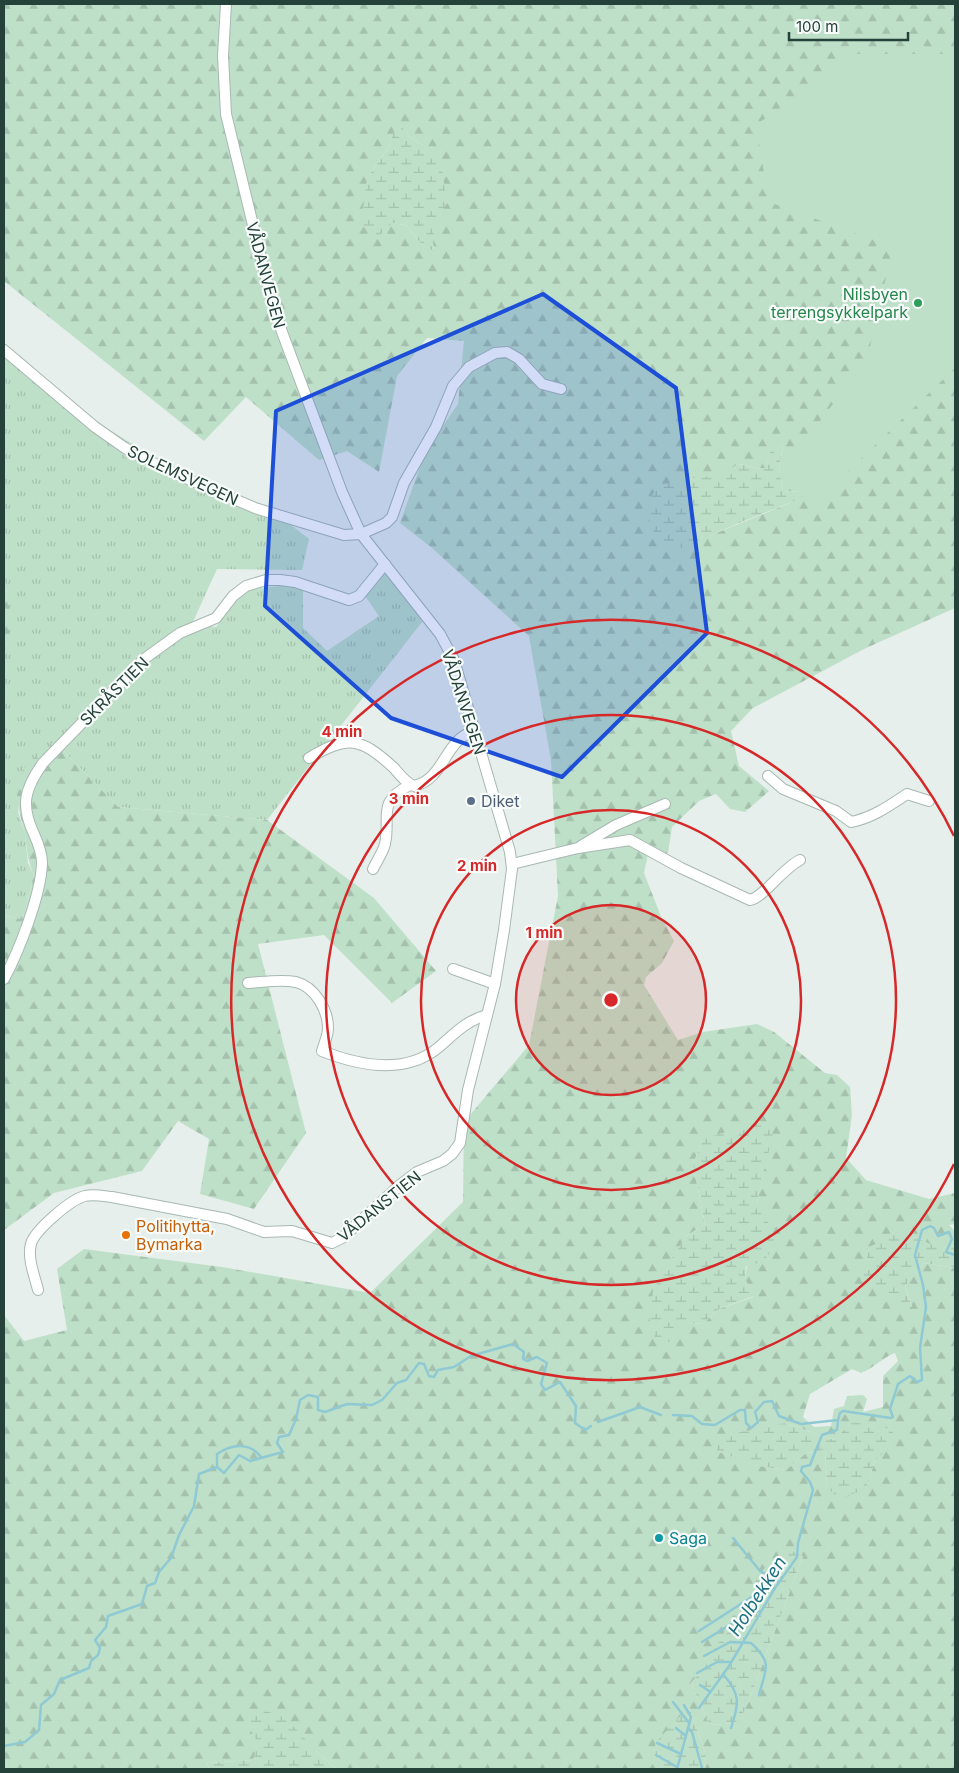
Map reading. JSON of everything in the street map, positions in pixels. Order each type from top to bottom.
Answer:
[{"type":"street","name":"VÅDANVEGEN","points":[[226,4],[224,56],[226,114],[270,295],[342,492],[361,534],[448,647],[460,680],[512,864],[509,897],[495,984],[468,1090],[460,1142]]},
{"type":"street","name":"SOLEMSVEGEN","points":[[4,350],[97,429],[147,460],[264,511],[344,535],[361,534]]},
{"type":"street","points":[[361,534],[386,523],[392,517],[404,483],[436,427],[453,386],[469,367],[495,353],[508,352],[519,359],[542,384],[560,389]]},
{"type":"street","name":"SKRÅSTIEN","points":[[4,979],[30,914],[40,877],[41,853],[26,806],[30,781],[43,763],[144,659],[180,633],[216,618],[233,596],[246,586],[266,580],[295,582],[349,600],[359,596],[385,564]]},
{"type":"street","points":[[373,869],[385,846],[385,813],[388,804],[410,785],[419,785],[432,777],[456,741],[474,731]]},
{"type":"street","points":[[309,758],[335,743],[350,742],[361,744],[383,758],[410,785]]},
{"type":"street","points":[[768,776],[783,789],[836,811],[851,822],[862,820],[882,811],[907,794],[929,802]]},
{"type":"street","points":[[578,848],[616,825],[665,804]]},
{"type":"street","points":[[512,864],[578,848],[626,840],[635,841],[681,868],[748,900],[757,898],[783,870],[800,860]]},
{"type":"street","points":[[453,969],[495,984]]},
{"type":"street","points":[[248,983],[286,981],[306,987],[316,995],[326,1018],[328,1030],[322,1051],[368,1064],[407,1064],[423,1059],[461,1027],[487,1014]]},
{"type":"street","name":"VÅDANSTIEN","points":[[38,1290],[30,1254],[31,1244],[55,1216],[79,1197],[92,1195],[124,1199],[227,1219],[264,1232],[292,1231],[332,1243],[342,1238],[417,1172],[443,1161],[452,1154],[460,1142]]},
{"type":"highlighted area","points":[[543,294],[676,388],[707,633],[562,777],[391,718],[265,606],[276,411]]},
{"type":"green space","points":[[4,4],[955,4],[955,158],[857,221],[955,219],[955,608],[864,649],[753,708],[731,731],[739,766],[769,791],[745,812],[730,809],[716,794],[699,801],[672,827],[668,853],[648,854],[644,873],[662,919],[674,941],[662,963],[646,977],[644,985],[678,1040],[703,1032],[757,1024],[774,1032],[825,1073],[837,1075],[850,1087],[852,1115],[846,1158],[866,1180],[929,1199],[955,1193],[955,1224],[949,1225],[955,1231],[955,1240],[943,1249],[869,1247],[912,1306],[905,1286],[924,1263],[955,1268],[955,1769],[704,1769],[706,1755],[689,1707],[666,1769],[336,1769],[316,1751],[259,1743],[253,1760],[207,1763],[209,1769],[4,1769],[4,1315],[24,1341],[67,1330],[57,1269],[84,1249],[222,1267],[370,1293],[463,1202],[464,1122],[529,1045],[558,896],[551,760],[529,636],[432,548],[400,523],[426,450],[458,404],[464,341],[427,338],[397,376],[379,472],[347,451],[319,460],[246,397],[204,441],[4,281]],"holes":[[[398,123],[410,137],[424,146],[443,187],[447,203],[433,231],[434,250],[423,246],[406,225],[392,223],[367,178],[387,150]],[[773,445],[783,446],[779,469],[783,491],[801,492],[790,503],[714,534],[691,546],[683,479],[719,475],[726,473],[738,464],[765,468]],[[772,1133],[757,1203],[745,1279],[753,1297],[719,1309],[704,1323],[687,1324],[685,1237],[705,1224],[693,1164],[703,1139]],[[895,1353],[898,1361],[883,1376],[883,1407],[863,1412],[867,1399],[863,1395],[847,1396],[844,1406],[834,1409],[831,1426],[814,1427],[803,1417],[810,1394],[852,1369],[861,1373]],[[785,1423],[834,1440],[875,1460],[866,1489],[827,1487],[825,1450],[806,1453],[786,1470],[754,1465],[717,1451]],[[803,1556],[748,1703],[737,1723],[709,1725],[691,1683]]]},
{"type":"green space","name":"Nilsbyen terrengsykkelpark","points":[[856,54],[955,54],[955,368],[814,504],[779,474],[867,360],[893,247],[769,202],[756,125]]},
{"type":"green space","points":[[398,122],[410,137],[424,146],[441,162],[447,203],[435,226],[433,238],[434,251],[423,246],[406,225],[392,223],[378,237],[361,225],[367,178],[387,150]]},
{"type":"green space","points":[[4,343],[101,425],[166,464],[266,506],[309,539],[302,570],[217,569],[192,624],[216,627],[246,589],[303,584],[303,628],[327,651],[379,616],[363,593],[385,571],[426,617],[267,820],[118,807],[55,742],[23,770],[18,812],[25,833],[28,863],[34,876],[25,912],[20,919],[4,915],[4,646],[9,642],[9,592],[4,590]]},
{"type":"green space","points":[[773,444],[783,446],[779,469],[783,491],[801,492],[802,498],[718,532],[698,544],[676,548],[668,546],[659,540],[651,527],[649,514],[651,497],[658,488],[680,480],[705,477],[728,471],[737,464],[765,468]]},
{"type":"green space","points":[[4,590],[9,592],[9,642],[4,646]]},
{"type":"green space","points":[[54,741],[118,807],[267,820],[374,898],[436,971],[392,1003],[324,935],[258,944],[306,1133],[254,1209],[200,1194],[209,1139],[178,1121],[142,1171],[54,1193],[4,1230],[4,915],[20,919],[25,912],[34,876],[29,861],[18,802],[17,786],[25,767]]},
{"type":"green space","points":[[761,1121],[773,1133],[757,1203],[778,1241],[763,1262],[746,1266],[745,1279],[754,1296],[719,1309],[704,1323],[687,1324],[669,1342],[657,1340],[649,1329],[653,1290],[685,1237],[705,1224],[693,1164],[703,1139]]},
{"type":"green space","points":[[901,1232],[943,1249],[955,1240],[955,1268],[924,1263],[905,1286],[912,1307],[899,1307],[863,1279],[869,1247]]},
{"type":"green space","points":[[852,1422],[892,1429],[896,1443],[875,1460],[866,1489],[839,1499],[827,1487],[825,1450],[806,1453],[786,1470],[753,1465],[717,1451],[717,1437],[785,1423],[834,1440]]},
{"type":"green space","points":[[790,1550],[803,1556],[748,1703],[738,1723],[709,1725],[691,1683],[711,1659],[732,1616],[770,1560]]},
{"type":"green space","points":[[689,1707],[706,1755],[704,1769],[666,1769],[656,1756],[655,1743]]},
{"type":"green space","points":[[262,1710],[285,1717],[316,1751],[336,1769],[209,1769],[207,1763],[253,1760],[258,1743],[246,1722]]},
{"type":"waterway","points":[[673,1415],[692,1416],[702,1424],[715,1425],[740,1410],[745,1410],[746,1423],[751,1428],[758,1422],[755,1412],[764,1402],[772,1401],[779,1416],[801,1424],[838,1420],[840,1413],[843,1411],[893,1417],[890,1409],[898,1384],[910,1376],[917,1382],[922,1380],[920,1348],[926,1307],[923,1285],[915,1255],[922,1230],[930,1226],[934,1228],[938,1236],[949,1232],[952,1239],[946,1252],[955,1255]]},
{"type":"waterway","points":[[4,1746],[25,1742],[39,1730],[41,1705],[54,1694],[60,1680],[89,1668],[91,1661],[98,1655],[100,1648],[95,1640],[106,1627],[108,1616],[142,1604],[147,1586],[155,1583],[159,1572],[171,1558],[179,1535],[194,1506],[199,1474],[217,1467],[224,1473],[239,1455],[250,1461],[283,1452],[277,1443],[279,1437],[289,1435],[296,1419],[300,1400],[308,1395],[318,1397],[318,1410],[325,1412],[347,1404],[372,1405],[382,1400],[397,1383],[406,1380],[419,1363],[424,1364],[429,1376],[434,1377],[438,1370],[454,1367],[471,1356],[513,1344],[524,1352],[523,1359],[527,1361],[537,1357],[547,1363],[541,1384],[545,1390],[560,1382],[576,1406],[575,1423],[585,1430],[591,1426]]},
{"type":"waterway","points":[[598,1422],[640,1407],[661,1415]]},
{"type":"waterway","name":"Holbekken","points":[[699,1708],[729,1666],[775,1588],[797,1557],[798,1543],[813,1490],[810,1482],[801,1471],[802,1467],[810,1465],[822,1435],[837,1430],[838,1420]]},
{"type":"waterway","points":[[217,1467],[217,1454],[229,1448],[246,1447],[257,1452],[261,1457]]},
{"type":"waterway","points":[[733,1538],[760,1571],[778,1582]]},
{"type":"waterway","points":[[699,1631],[767,1587],[774,1588]]},
{"type":"waterway","points":[[702,1642],[749,1613],[761,1611]]},
{"type":"waterway","points":[[704,1656],[730,1642],[751,1643],[763,1656],[766,1666],[759,1695]]},
{"type":"waterway","points":[[697,1673],[717,1662],[730,1662]]},
{"type":"waterway","points":[[723,1674],[736,1693],[737,1699],[736,1712],[731,1728]]},
{"type":"waterway","points":[[700,1685],[709,1691]]},
{"type":"waterway","points":[[673,1702],[689,1723]]},
{"type":"waterway","points":[[677,1769],[691,1717],[684,1705]]},
{"type":"waterway","points":[[676,1728],[686,1736]]},
{"type":"waterway","points":[[688,1728],[692,1732],[702,1768]]},
{"type":"waterway","points":[[657,1743],[681,1754]]},
{"type":"waterway","points":[[656,1755],[677,1767]]},
{"type":"place","name":"Nilsbyen terrengsykkelpark","points":[[918,303]]},
{"type":"place","name":"Diket","points":[[471,801]]},
{"type":"place","name":"Politihytta, Bymarka","points":[[126,1235]]},
{"type":"place","name":"Saga","points":[[659,1538]]}]
